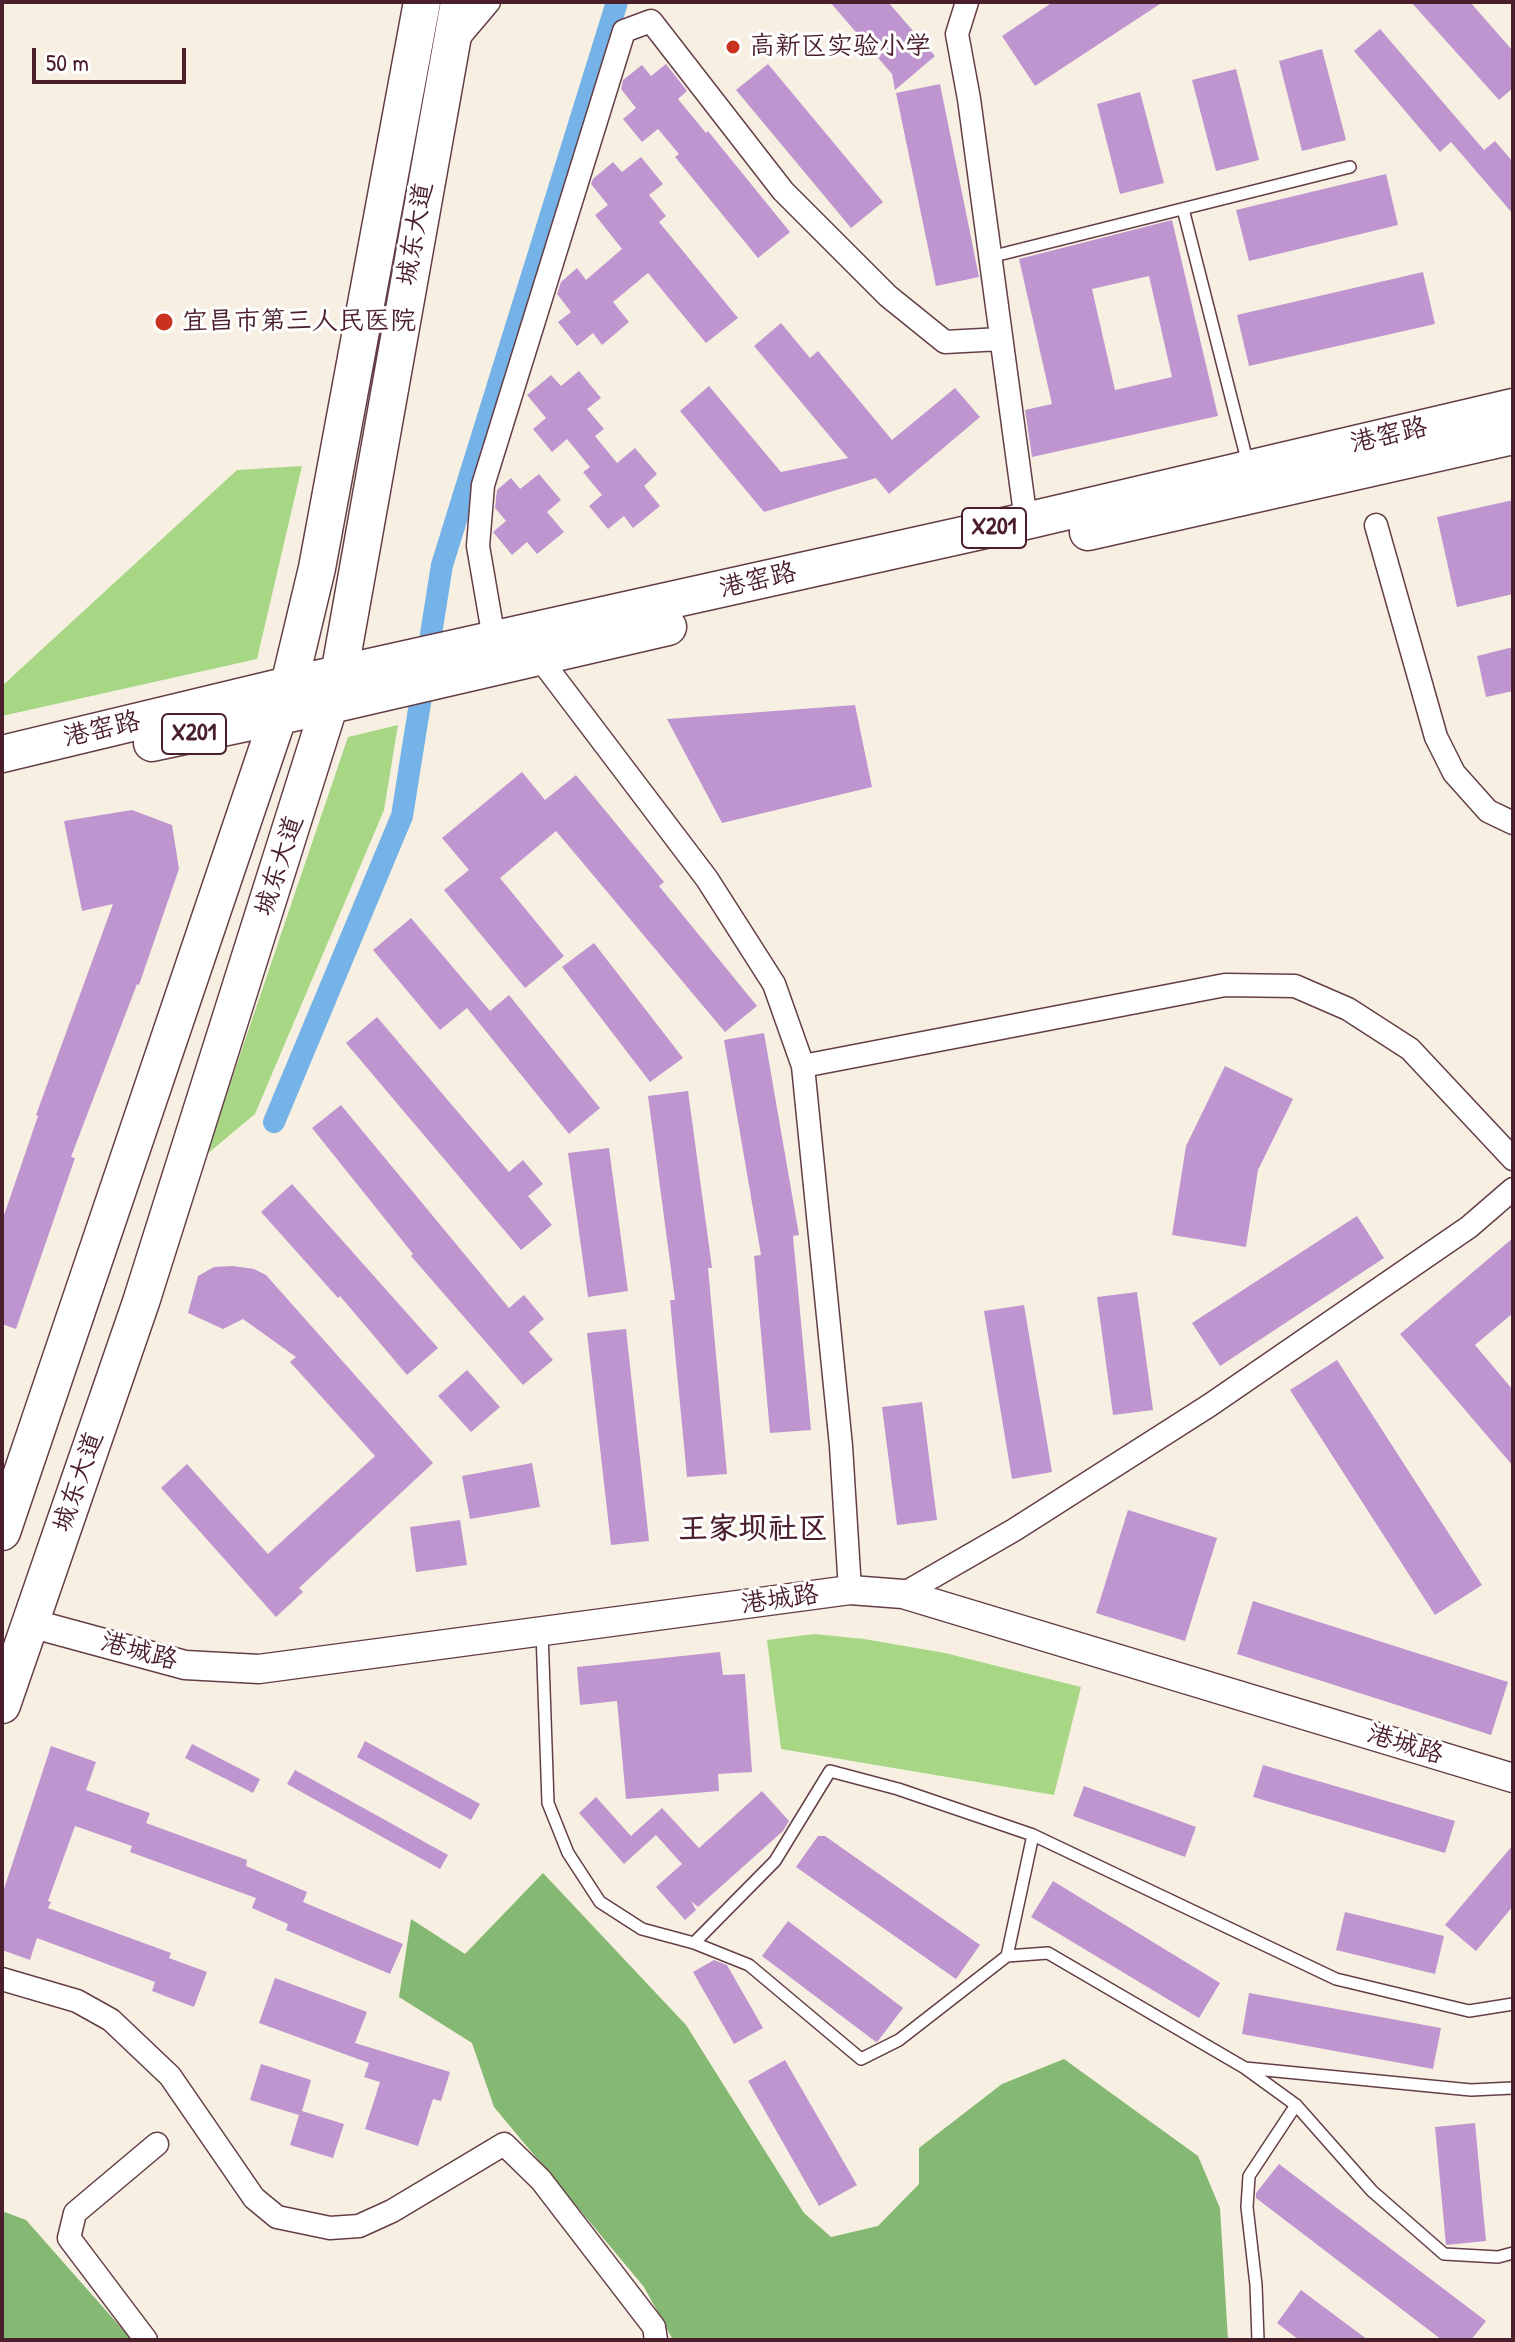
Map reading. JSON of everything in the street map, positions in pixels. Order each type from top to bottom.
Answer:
[{"type":"main road","name":"城东大道","points":[[2,1532],[285,700],[317,568],[422,2]]},
{"type":"main road","name":"城东大道","points":[[2,1705],[141,1302],[335,690],[459,2]]},
{"type":"main road","name":"港窑路","points":[[2,754],[384,679],[484,650],[1513,407]]},
{"type":"main road","name":"港窑路","points":[[484,650],[538,656],[1513,436]]},
{"type":"main road","name":"港窑路","points":[[2,777],[285,700]]},
{"type":"street","points":[[450,48],[489,2]]},
{"type":"street","points":[[967,2],[957,34],[969,99],[1026,521]]},
{"type":"street","points":[[484,650],[478,546],[483,485],[624,31],[651,21],[783,191],[888,296],[945,342],[1001,339]]},
{"type":"street","points":[[1376,525],[1436,737],[1454,773],[1488,811],[1513,823]]},
{"type":"street","points":[[538,656],[707,879],[774,984],[803,1066],[841,1446],[850,1590]]},
{"type":"street","points":[[803,1066],[1225,985],[1295,986],[1348,1009],[1410,1049],[1513,1159]]},
{"type":"street","points":[[903,1594],[1014,1530],[1210,1405],[1469,1227],[1513,1189]]},
{"type":"street","name":"港城路","points":[[30,1623],[185,1665],[259,1669],[850,1590],[903,1594],[1513,1778]]},
{"type":"street","points":[[2,1979],[77,2001],[111,2020],[170,2076],[254,2198],[277,2217],[330,2228],[359,2226],[392,2211],[504,2144],[541,2180],[654,2327],[656,2340]]},
{"type":"street","points":[[146,2340],[69,2238],[75,2213],[157,2144]]},
{"type":"lane","points":[[990,257],[1350,167]]},
{"type":"lane","points":[[1183,209],[1250,469]]},
{"type":"lane","points":[[542,1632],[548,1803],[568,1853],[600,1902],[642,1929],[694,1943],[749,1965],[861,2059],[899,2040],[1007,1956],[1048,1953],[1245,2068],[1296,2105],[1372,2191],[1444,2254],[1498,2257],[1513,2253]]},
{"type":"lane","points":[[694,1943],[775,1861],[830,1771],[898,1789],[1033,1835],[1336,1979],[1469,2011],[1513,2005]]},
{"type":"lane","points":[[1007,1956],[1033,1835]]},
{"type":"lane","points":[[1245,2068],[1471,2090],[1513,2088]]},
{"type":"lane","points":[[1258,2340],[1256,2285],[1247,2207],[1249,2176],[1296,2105]]},
{"type":"green space","points":[[302,466],[257,659],[2,716],[2,686],[237,470]]},
{"type":"green space","points":[[398,725],[384,810],[255,1114],[206,1155],[348,737]]},
{"type":"green space","points":[[814,1634],[945,1653],[1081,1687],[1054,1795],[781,1749],[767,1640]]},
{"type":"green space","points":[[543,1873],[686,2025],[804,2213],[831,2237],[878,2226],[919,2184],[919,2148],[1002,2084],[1064,2059],[1198,2156],[1220,2208],[1228,2340],[673,2340],[644,2287],[494,2107],[472,2043],[399,1997],[411,1919],[465,1954]]},
{"type":"green space","points":[[2,2211],[26,2220],[132,2340],[2,2340]]},
{"type":"building","points":[[830,2],[888,2],[935,56],[895,90],[892,74]]},
{"type":"building","points":[[1053,2],[1163,2],[1035,86],[1002,36]]},
{"type":"building","points":[[1411,2],[1470,2],[1513,51],[1513,88],[1499,100]]},
{"type":"building","points":[[1380,29],[1484,150],[1495,141],[1513,162],[1513,214],[1451,142],[1440,152],[1354,51]]},
{"type":"building","points":[[1322,49],[1346,140],[1302,151],[1279,61]]},
{"type":"building","points":[[666,64],[687,91],[678,99],[790,232],[758,258],[675,157],[679,154],[658,129],[642,142],[623,119],[636,108],[621,89],[623,80],[642,65],[651,76]]},
{"type":"building","points":[[768,64],[883,202],[851,228],[736,90]]},
{"type":"building","points":[[1236,69],[1259,160],[1216,171],[1192,80]]},
{"type":"building","points":[[940,84],[979,277],[936,286],[896,93]]},
{"type":"building","points":[[1140,92],[1164,183],[1120,194],[1097,104]]},
{"type":"building","points":[[641,157],[663,184],[649,195],[666,216],[659,222],[738,318],[706,343],[648,273],[613,302],[629,322],[602,345],[593,333],[577,346],[558,322],[571,312],[557,294],[561,282],[577,268],[586,280],[622,249],[595,215],[608,205],[591,184],[613,162],[622,172]]},
{"type":"building","points":[[1386,174],[1398,225],[1249,261],[1236,210]]},
{"type":"building","points":[[1172,220],[1218,416],[1032,457],[1025,410],[1052,404],[1019,259]],"holes":[[[1149,276],[1172,377],[1115,390],[1092,289]]]},
{"type":"building","points":[[1423,272],[1435,324],[1249,366],[1237,315]]},
{"type":"building","points":[[781,323],[810,358],[818,351],[892,440],[955,388],[980,417],[889,494],[876,478],[764,512],[680,411],[709,386],[781,472],[848,458],[754,346]]},
{"type":"building","points":[[579,371],[601,398],[587,409],[604,429],[595,436],[617,463],[635,448],[657,474],[644,486],[660,506],[633,528],[624,516],[608,529],[589,506],[602,495],[583,472],[590,467],[567,439],[552,452],[533,429],[546,418],[527,395],[551,375],[561,386]]},
{"type":"building","points":[[539,474],[561,500],[547,512],[564,532],[537,554],[527,542],[512,555],[493,532],[506,521],[495,508],[497,490],[511,478],[520,489]]},
{"type":"building","points":[[1513,500],[1513,594],[1457,607],[1437,517]]},
{"type":"building","points":[[1513,647],[1513,691],[1486,697],[1477,656]]},
{"type":"building","points":[[855,705],[872,787],[722,823],[667,719]]},
{"type":"building","points":[[522,772],[545,800],[576,775],[664,882],[659,886],[757,1006],[725,1032],[556,831],[500,878],[564,956],[525,988],[444,890],[469,870],[442,838]]},
{"type":"building","points":[[132,810],[172,825],[179,869],[139,985],[71,1157],[75,1158],[16,1329],[2,1324],[2,1221],[36,1115],[113,904],[82,911],[64,821]]},
{"type":"building","points":[[411,918],[490,1011],[509,995],[600,1108],[569,1134],[467,1008],[440,1030],[373,950]]},
{"type":"building","points":[[594,943],[683,1058],[650,1082],[562,967]]},
{"type":"building","points":[[377,1017],[509,1172],[523,1160],[543,1184],[528,1196],[552,1225],[521,1250],[346,1043]]},
{"type":"building","points":[[764,1033],[799,1235],[793,1236],[811,1430],[770,1433],[754,1256],[761,1255],[724,1040]]},
{"type":"building","points":[[1225,1066],[1293,1099],[1258,1170],[1246,1247],[1172,1235],[1186,1146]]},
{"type":"building","points":[[688,1091],[712,1268],[708,1268],[727,1474],[687,1477],[670,1300],[675,1300],[648,1096]]},
{"type":"building","points":[[341,1105],[509,1308],[524,1295],[544,1319],[529,1332],[553,1360],[523,1385],[411,1256],[413,1254],[312,1128]]},
{"type":"building","points":[[609,1148],[628,1291],[588,1297],[568,1153]]},
{"type":"building","points":[[292,1184],[438,1348],[407,1375],[340,1296],[338,1298],[261,1212]]},
{"type":"building","points":[[1357,1216],[1384,1258],[1220,1366],[1192,1323]]},
{"type":"building","points":[[1513,1238],[1513,1313],[1475,1345],[1513,1390],[1513,1466],[1400,1334]]},
{"type":"building","points":[[214,1267],[254,1269],[266,1275],[433,1463],[299,1588],[303,1592],[276,1617],[161,1488],[187,1464],[268,1554],[375,1456],[290,1362],[296,1357],[243,1319],[223,1329],[188,1313],[198,1276]]},
{"type":"building","points":[[1137,1292],[1153,1410],[1113,1415],[1097,1297]]},
{"type":"building","points":[[1024,1305],[1052,1472],[1012,1479],[984,1311]]},
{"type":"building","points":[[626,1329],[649,1541],[611,1545],[587,1333]]},
{"type":"building","points":[[1337,1360],[1482,1585],[1435,1615],[1290,1390]]},
{"type":"building","points":[[467,1370],[500,1407],[471,1432],[438,1396]]},
{"type":"building","points":[[922,1402],[937,1520],[897,1525],[882,1407]]},
{"type":"building","points":[[532,1463],[540,1507],[470,1519],[462,1476]]},
{"type":"building","points":[[1128,1510],[1217,1538],[1185,1641],[1096,1613]]},
{"type":"building","points":[[460,1520],[467,1565],[416,1572],[410,1527]]},
{"type":"building","points":[[1253,1601],[1508,1682],[1491,1735],[1237,1654]]},
{"type":"building","points":[[720,1652],[723,1675],[745,1674],[752,1772],[718,1774],[719,1791],[626,1799],[617,1701],[580,1705],[577,1667]]},
{"type":"building","points":[[365,1741],[480,1804],[471,1820],[357,1757]]},
{"type":"building","points":[[192,1744],[260,1779],[253,1793],[185,1758]]},
{"type":"building","points":[[51,1746],[96,1762],[86,1790],[150,1813],[146,1823],[247,1860],[246,1866],[307,1892],[303,1902],[403,1944],[390,1974],[286,1930],[288,1924],[252,1908],[256,1898],[130,1852],[132,1846],[75,1826],[48,1908],[171,1953],[169,1958],[207,1972],[194,2007],[152,1991],[155,1982],[37,1938],[30,1960],[2,1950],[2,1895]]},
{"type":"building","points":[[1263,1765],[1455,1821],[1445,1853],[1253,1797]]},
{"type":"building","points":[[295,1770],[448,1855],[440,1869],[287,1784]]},
{"type":"building","points":[[1084,1786],[1196,1827],[1185,1857],[1073,1816]]},
{"type":"building","points":[[762,1791],[789,1821],[783,1831],[698,1907],[691,1901],[696,1910],[685,1920],[656,1887],[682,1864],[656,1835],[624,1864],[579,1813],[596,1797],[631,1836],[662,1808],[699,1848]]},
{"type":"building","points":[[818,1836],[825,1836],[980,1945],[956,1979],[796,1867]]},
{"type":"building","points":[[1513,1845],[1513,1906],[1476,1951],[1445,1925]]},
{"type":"building","points":[[1053,1881],[1220,1983],[1199,2018],[1031,1917]]},
{"type":"building","points":[[1345,1912],[1444,1936],[1435,1974],[1336,1950]]},
{"type":"building","points":[[788,1921],[903,2008],[878,2041],[762,1956]]},
{"type":"building","points":[[714,1960],[727,1965],[763,2028],[734,2044],[693,1972]]},
{"type":"building","points":[[275,1978],[367,2012],[355,2043],[450,2072],[441,2101],[433,2099],[418,2146],[365,2129],[380,2082],[364,2077],[369,2063],[259,2023]]},
{"type":"building","points":[[1249,1993],[1441,2028],[1433,2069],[1242,2034]]},
{"type":"building","points":[[785,2060],[857,2185],[819,2206],[748,2081]]},
{"type":"building","points":[[261,2064],[311,2080],[302,2111],[344,2124],[333,2158],[290,2145],[299,2115],[250,2100]]},
{"type":"building","points":[[1475,2123],[1486,2241],[1446,2245],[1435,2127]]},
{"type":"building","points":[[1279,2164],[1486,2321],[1471,2340],[1442,2340],[1256,2198],[1256,2193]]},
{"type":"building","points":[[1301,2290],[1368,2340],[1299,2340],[1277,2323]]},
{"type":"waterway","points":[[274,1122],[402,816],[442,565],[617,2]]},
{"type":"place","name":"高新区实验小学","points":[[733,47]]},
{"type":"place","name":"宜昌市第三人民医院","points":[[164,322]]},
{"type":"district","name":"王家坝社区","points":[[753,1530]]}]
